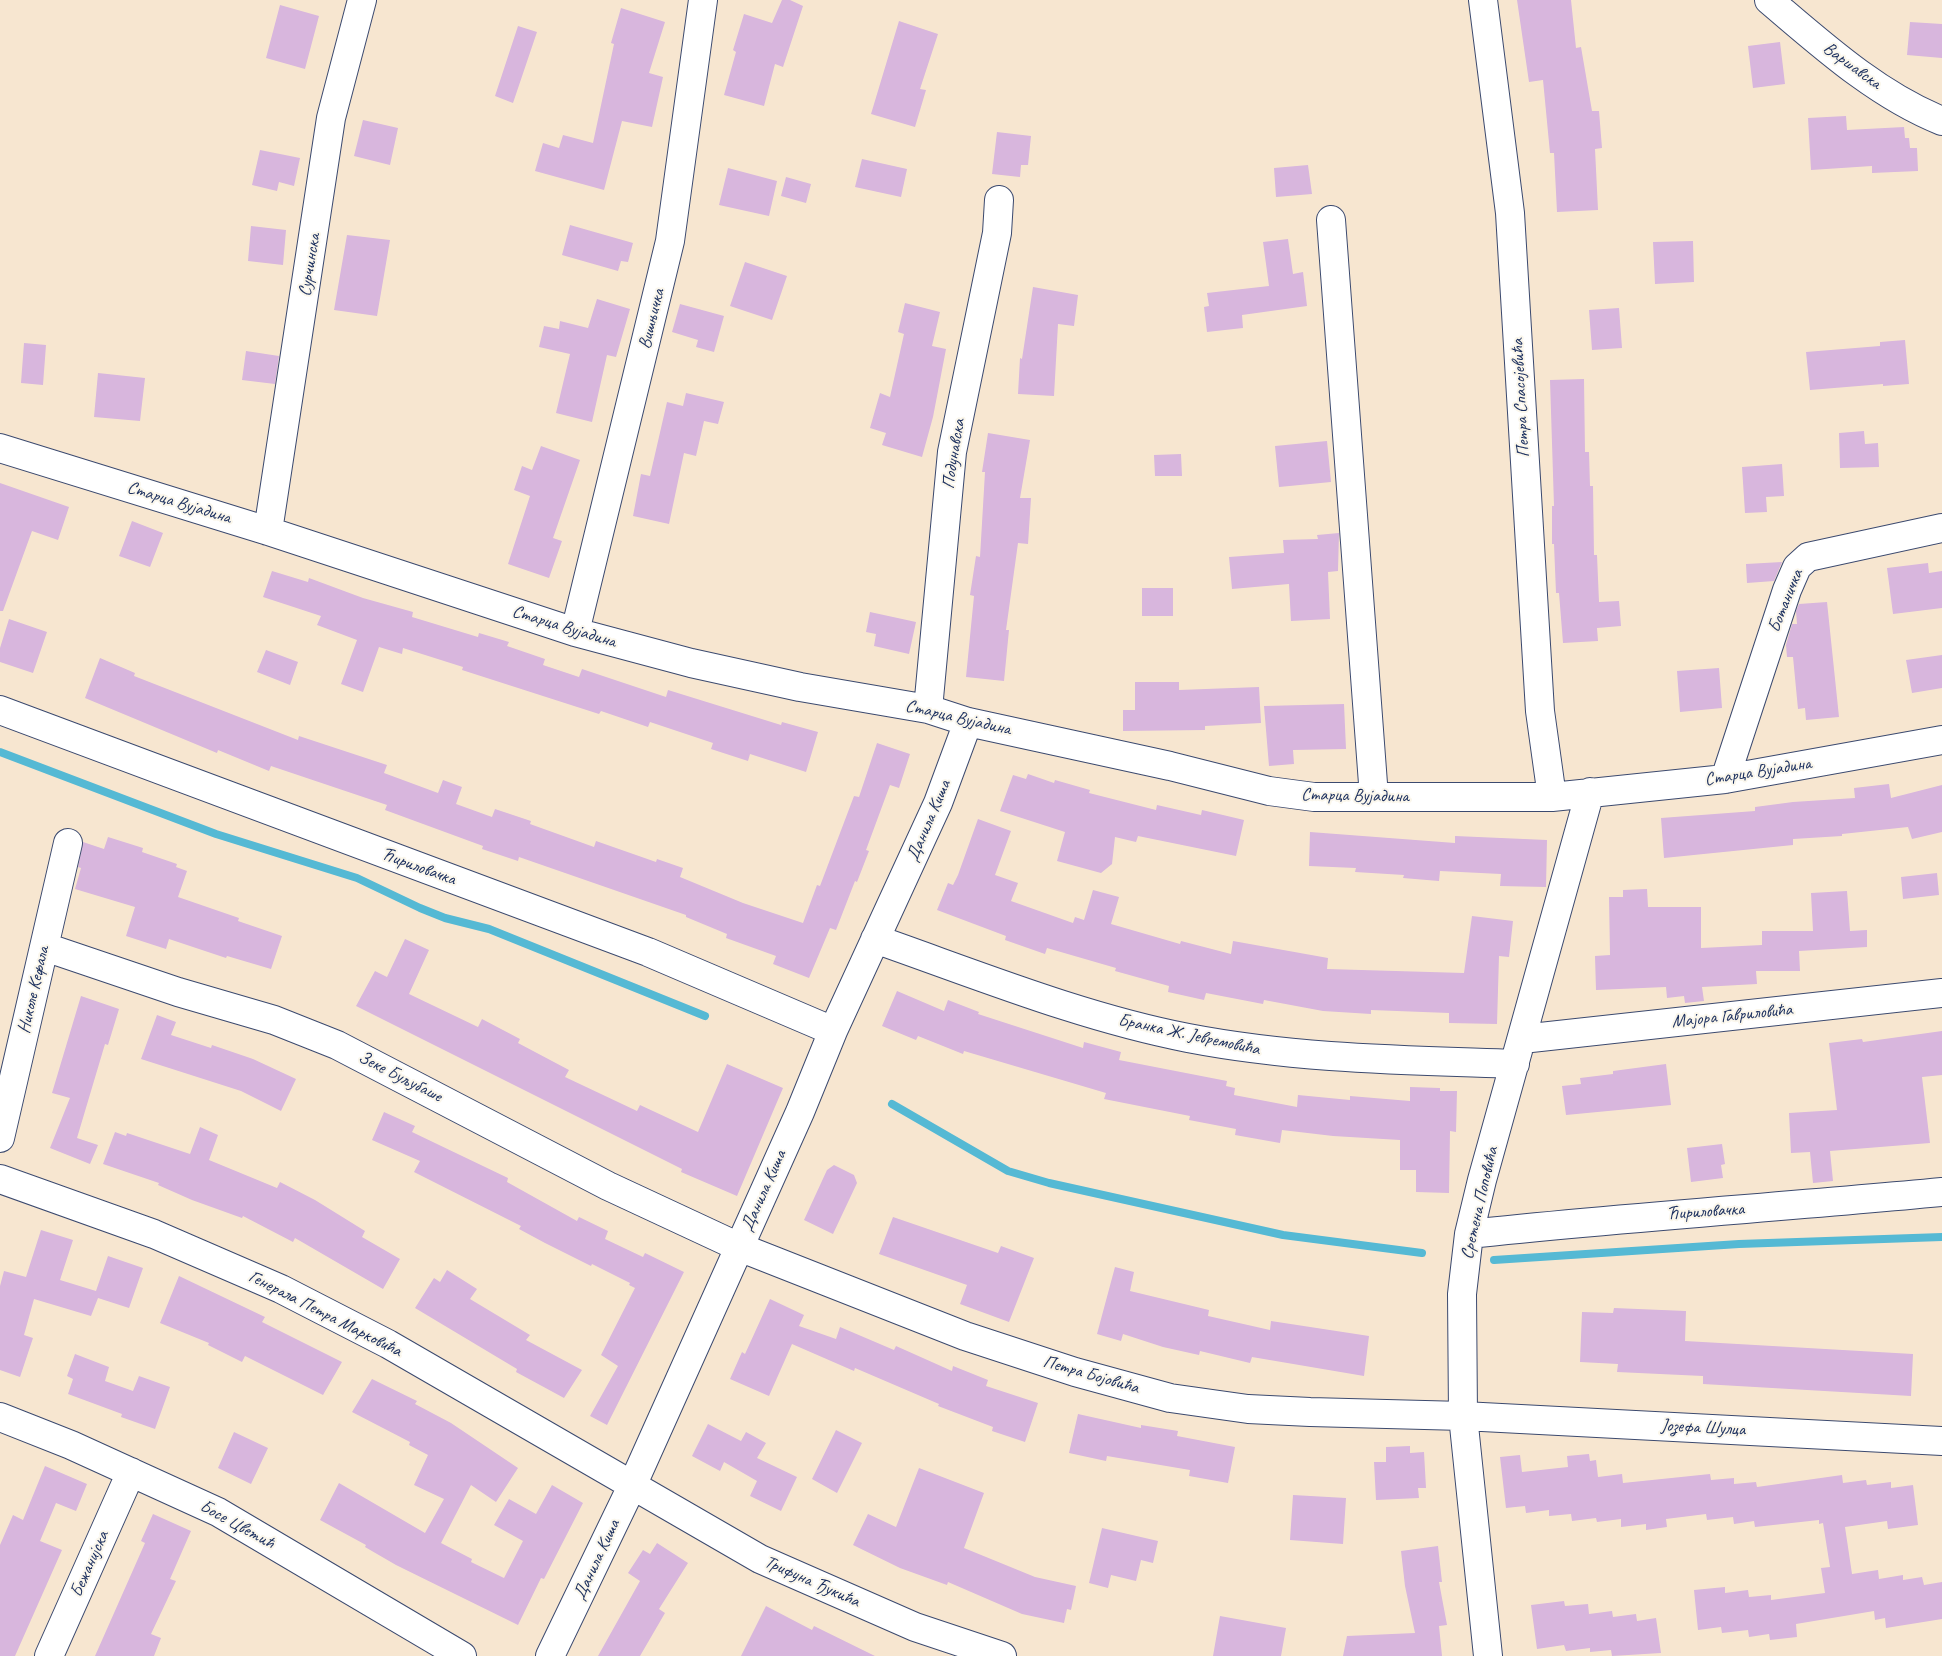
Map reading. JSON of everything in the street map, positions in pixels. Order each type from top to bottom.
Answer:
[{"type":"street","name":"Сурчинска","points":[[268,531],[332,118],[362,0]]},
{"type":"street","name":"Вишњичка","points":[[575,632],[670,241],[703,0]]},
{"type":"street","name":"Петра Спасојевића","points":[[1483,0],[1510,213],[1540,711],[1552,796]]},
{"type":"street","name":"Варшавска","points":[[1769,0],[1856,71],[1919,112],[1942,121]]},
{"type":"street","name":"Подунавска","points":[[928,709],[952,452],[997,233],[999,200]]},
{"type":"street","points":[[1331,220],[1374,797]]},
{"type":"street","name":"Старца Вујадина","points":[[0,448],[268,531],[575,632],[691,663],[800,687],[928,709],[968,722],[1270,791],[1314,797],[1552,796],[1725,779],[1942,740]]},
{"type":"street","name":"Ботаничка","points":[[1725,779],[1781,608],[1797,567],[1808,557],[1817,554],[1942,528]]},
{"type":"street","name":"Ћириловачка","points":[[0,710],[648,952],[833,1031]]},
{"type":"street","name":"Данила Киша","points":[[550,1656],[632,1486],[800,1112],[833,1031],[938,803],[968,722]]},
{"type":"street","name":"Сретена Поповића","points":[[1488,1656],[1463,1416],[1462,1294],[1469,1234],[1482,1180],[1590,792]]},
{"type":"street","name":"Николе Кефала","points":[[0,1138],[68,842]]},
{"type":"street","name":"Бранка Ж. Јевремовића","points":[[875,939],[1083,1012],[1187,1038],[1282,1053],[1368,1059],[1519,1052]]},
{"type":"street","name":"Зеке Буљубаше","points":[[45,947],[178,992],[274,1020],[336,1045],[608,1186],[739,1247]]},
{"type":"street","name":"Мајора Гавриловића","points":[[1519,1052],[1942,993]]},
{"type":"street","name":"Генерала Петра Марковића","points":[[0,1179],[154,1234],[281,1289],[388,1344],[632,1486]]},
{"type":"street","name":"Ћириловачка","points":[[1469,1234],[1625,1217],[1771,1208],[1942,1192]]},
{"type":"street","name":"Петра Бојовића","points":[[739,1247],[965,1336],[1075,1372],[1170,1398],[1248,1409],[1463,1416]]},
{"type":"street","name":"Јозефа Шулца","points":[[1463,1416],[1942,1440]]},
{"type":"street","name":"Босе Цветић","points":[[0,1417],[130,1472],[218,1512],[462,1656]]},
{"type":"street","name":"Бежанијска","points":[[49,1656],[130,1472]]},
{"type":"street","name":"Трифуна Ђукића","points":[[632,1486],[760,1559],[915,1627],[1002,1656]]},
{"type":"building","points":[[782,0],[790,0],[803,6],[783,67],[775,64],[764,106],[724,95],[736,52],[733,50],[744,14],[772,23]]},
{"type":"building","points":[[1517,0],[1571,0],[1576,48],[1581,47],[1592,111],[1599,111],[1602,148],[1595,149],[1598,210],[1557,212],[1554,153],[1550,153],[1543,80],[1529,82]]},
{"type":"building","points":[[280,5],[319,16],[305,69],[266,58]]},
{"type":"building","points":[[621,8],[665,22],[649,73],[663,77],[652,127],[622,121],[604,190],[535,171],[543,143],[559,148],[563,135],[593,143],[614,44],[611,43]]},
{"type":"building","points":[[899,21],[938,34],[920,89],[926,90],[915,127],[871,114]]},
{"type":"building","points":[[1910,22],[1942,24],[1942,58],[1907,55]]},
{"type":"building","points":[[518,26],[537,32],[513,103],[495,96]]},
{"type":"building","points":[[1780,42],[1785,84],[1753,88],[1748,46]]},
{"type":"building","points":[[1846,116],[1847,130],[1904,127],[1905,138],[1909,138],[1910,148],[1917,148],[1918,171],[1872,173],[1872,166],[1811,170],[1808,118]]},
{"type":"building","points":[[363,120],[398,128],[390,165],[354,156]]},
{"type":"building","points":[[997,132],[1031,136],[1028,165],[1021,165],[1020,177],[992,174]]},
{"type":"building","points":[[260,150],[300,158],[294,186],[279,182],[277,191],[252,185]]},
{"type":"building","points":[[862,159],[907,169],[901,197],[855,187]]},
{"type":"building","points":[[1308,165],[1312,194],[1276,197],[1274,168]]},
{"type":"building","points":[[728,168],[777,181],[769,216],[719,205]]},
{"type":"building","points":[[786,177],[811,184],[806,203],[781,196]]},
{"type":"building","points":[[570,225],[633,243],[628,262],[621,261],[618,271],[562,255]]},
{"type":"building","points":[[251,226],[286,230],[283,265],[248,261]]},
{"type":"building","points":[[347,235],[390,240],[377,316],[334,310]]},
{"type":"building","points":[[1288,239],[1293,274],[1303,272],[1307,306],[1242,315],[1243,328],[1207,332],[1204,307],[1209,306],[1207,293],[1269,286],[1263,242]]},
{"type":"building","points":[[1693,241],[1694,282],[1655,284],[1653,242]]},
{"type":"building","points":[[745,262],[787,276],[772,320],[730,306]]},
{"type":"building","points":[[1033,287],[1078,295],[1074,326],[1058,324],[1054,396],[1018,394],[1020,358],[1022,359]]},
{"type":"building","points":[[597,299],[630,309],[616,357],[607,355],[592,422],[556,413],[570,354],[539,347],[544,326],[559,329],[560,321],[588,328]]},
{"type":"building","points":[[905,303],[940,312],[932,346],[946,349],[933,417],[922,457],[882,445],[886,433],[870,428],[880,393],[890,397],[904,334],[898,332]]},
{"type":"building","points":[[680,304],[724,316],[714,352],[696,347],[698,340],[672,332]]},
{"type":"building","points":[[1619,308],[1622,348],[1592,350],[1589,310]]},
{"type":"building","points":[[1905,340],[1909,384],[1883,386],[1883,384],[1810,390],[1806,352],[1880,346],[1880,342]]},
{"type":"building","points":[[24,343],[46,345],[43,385],[21,383]]},
{"type":"building","points":[[246,351],[279,356],[275,384],[242,380]]},
{"type":"building","points":[[98,373],[145,378],[140,421],[94,417]]},
{"type":"building","points":[[1584,379],[1585,452],[1589,452],[1590,486],[1593,486],[1594,555],[1597,555],[1599,602],[1619,601],[1621,626],[1597,628],[1598,641],[1563,643],[1559,593],[1556,593],[1554,544],[1552,544],[1552,506],[1554,506],[1550,380]]},
{"type":"building","points":[[686,393],[724,402],[718,424],[704,421],[696,456],[684,453],[669,524],[633,516],[641,474],[650,476],[667,402],[683,406]]},
{"type":"building","points":[[1864,431],[1865,444],[1878,443],[1879,467],[1840,468],[1839,433]]},
{"type":"building","points":[[988,433],[1030,440],[1020,498],[1031,498],[1028,544],[1018,543],[1006,630],[1009,630],[1004,681],[966,677],[974,596],[970,595],[976,556],[980,557],[985,472],[982,472]]},
{"type":"building","points":[[1327,441],[1331,482],[1279,487],[1275,446]]},
{"type":"building","points":[[541,446],[580,460],[553,538],[562,541],[549,578],[508,564],[530,496],[514,490],[522,466],[532,470]]},
{"type":"building","points":[[1181,454],[1182,476],[1155,476],[1154,455]]},
{"type":"building","points":[[1782,464],[1784,496],[1766,497],[1767,512],[1745,513],[1742,467]]},
{"type":"building","points":[[0,483],[69,507],[58,540],[32,531],[3,611],[0,611]]},
{"type":"building","points":[[132,521],[163,533],[150,567],[119,556]]},
{"type":"building","points":[[1339,533],[1338,571],[1328,572],[1330,619],[1291,621],[1289,584],[1232,589],[1229,557],[1284,553],[1283,540],[1318,539],[1317,535]]},
{"type":"building","points":[[1782,562],[1774,581],[1747,583],[1746,564]]},
{"type":"building","points":[[1928,563],[1929,573],[1942,571],[1942,608],[1893,614],[1887,568]]},
{"type":"building","points":[[272,571],[308,582],[309,578],[363,598],[413,612],[412,617],[478,637],[479,633],[509,642],[507,646],[545,659],[543,665],[579,677],[582,669],[666,697],[668,690],[781,725],[782,722],[818,732],[806,772],[750,754],[748,761],[711,749],[713,743],[650,722],[648,727],[601,711],[599,714],[462,670],[463,667],[403,648],[402,654],[379,647],[363,692],[341,684],[357,640],[317,625],[321,616],[263,597]]},
{"type":"building","points":[[1142,588],[1173,588],[1173,616],[1142,616]]},
{"type":"building","points":[[1827,602],[1839,717],[1806,720],[1805,708],[1798,709],[1793,657],[1787,657],[1786,645],[1792,624],[1797,624],[1796,611],[1799,604]]},
{"type":"building","points":[[870,612],[916,622],[909,654],[874,646],[876,634],[866,632]]},
{"type":"building","points":[[9,619],[47,632],[33,673],[0,662],[0,648]]},
{"type":"building","points":[[266,650],[298,662],[290,685],[257,672]]},
{"type":"building","points":[[1942,655],[1942,688],[1912,693],[1906,660]]},
{"type":"building","points":[[100,658],[135,673],[134,676],[298,740],[299,736],[387,765],[384,773],[438,793],[443,780],[462,787],[456,804],[492,817],[495,809],[531,821],[530,824],[594,847],[596,841],[656,862],[657,859],[683,868],[680,877],[743,903],[803,923],[817,885],[820,886],[854,796],[859,797],[877,743],[910,754],[899,788],[890,785],[866,850],[869,851],[857,882],[855,881],[836,930],[830,928],[809,978],[773,964],[776,956],[726,938],[727,934],[686,917],[686,915],[519,857],[518,861],[482,849],[483,846],[385,810],[387,805],[271,766],[269,771],[218,750],[217,753],[85,698]]},
{"type":"building","points":[[1719,668],[1722,708],[1680,712],[1677,671]]},
{"type":"building","points":[[1135,682],[1179,682],[1179,690],[1259,687],[1261,723],[1205,726],[1205,730],[1123,731],[1123,710],[1135,710]]},
{"type":"building","points":[[1344,704],[1346,749],[1293,750],[1294,764],[1269,766],[1264,706]]},
{"type":"building","points":[[1028,774],[1054,783],[1055,780],[1090,790],[1089,793],[1156,810],[1157,805],[1201,815],[1202,810],[1244,820],[1236,856],[1138,836],[1136,842],[1115,837],[1112,864],[1101,873],[1057,861],[1065,832],[1000,811],[1013,775],[1026,779]]},
{"type":"building","points":[[1889,784],[1891,798],[1942,785],[1942,832],[1912,839],[1908,827],[1842,834],[1842,836],[1793,839],[1793,845],[1664,858],[1661,818],[1755,811],[1755,807],[1793,802],[1855,798],[1854,788]]},
{"type":"building","points":[[978,819],[1011,831],[995,875],[1018,883],[1011,901],[1073,923],[1075,917],[1084,920],[1093,890],[1119,897],[1111,924],[1180,944],[1181,941],[1231,954],[1233,941],[1328,958],[1327,969],[1464,973],[1472,916],[1513,921],[1509,957],[1499,956],[1497,1024],[1449,1023],[1449,1013],[1371,1010],[1371,1014],[1323,1011],[1264,1000],[1263,1004],[1206,993],[1204,1000],[1168,992],[1169,986],[1115,971],[1116,968],[1047,948],[1045,954],[1005,940],[1006,936],[937,910],[948,883],[953,885],[958,875]]},
{"type":"building","points":[[1310,832],[1455,843],[1455,836],[1547,840],[1546,887],[1500,886],[1501,874],[1440,871],[1439,881],[1403,878],[1404,875],[1355,872],[1356,868],[1309,866]]},
{"type":"building","points":[[108,837],[143,848],[142,852],[177,864],[176,867],[187,871],[178,897],[239,918],[238,921],[282,936],[271,969],[227,956],[226,958],[169,939],[166,949],[126,936],[135,907],[75,889],[81,868],[78,867],[83,842],[104,849]]},
{"type":"building","points":[[1937,873],[1939,895],[1903,899],[1901,877]]},
{"type":"building","points":[[1647,889],[1648,907],[1701,907],[1701,948],[1762,945],[1762,931],[1813,931],[1811,893],[1847,891],[1850,931],[1867,930],[1867,947],[1799,951],[1800,971],[1756,971],[1757,984],[1702,987],[1704,1001],[1685,1003],[1684,996],[1667,998],[1666,987],[1596,990],[1595,956],[1610,955],[1609,897],[1623,897],[1623,890]]},
{"type":"building","points":[[405,939],[429,950],[409,994],[478,1027],[482,1019],[520,1039],[518,1043],[569,1070],[565,1077],[637,1111],[640,1105],[698,1132],[727,1064],[783,1088],[737,1196],[681,1172],[682,1169],[356,1006],[375,971],[387,977]]},
{"type":"building","points":[[897,991],[944,1011],[948,1000],[979,1012],[978,1014],[1083,1048],[1084,1042],[1121,1052],[1119,1060],[1227,1081],[1226,1086],[1235,1088],[1234,1095],[1297,1107],[1298,1095],[1350,1100],[1350,1096],[1410,1101],[1410,1087],[1440,1088],[1440,1091],[1457,1091],[1456,1132],[1450,1131],[1449,1193],[1416,1192],[1416,1170],[1400,1170],[1400,1140],[1333,1136],[1282,1130],[1280,1143],[1235,1135],[1236,1129],[1189,1120],[1190,1116],[1104,1099],[1106,1093],[964,1051],[963,1054],[918,1036],[916,1040],[882,1026]]},
{"type":"building","points":[[81,996],[119,1009],[108,1045],[105,1044],[77,1138],[98,1145],[90,1164],[50,1148],[70,1098],[52,1093]]},
{"type":"building","points":[[157,1015],[176,1022],[171,1035],[211,1048],[212,1045],[253,1059],[296,1079],[281,1111],[241,1091],[141,1059]]},
{"type":"building","points":[[1942,1031],[1942,1075],[1922,1077],[1930,1143],[1830,1151],[1833,1181],[1813,1183],[1810,1152],[1791,1153],[1789,1113],[1837,1110],[1829,1043],[1862,1039],[1863,1042]]},
{"type":"building","points":[[1666,1064],[1671,1105],[1566,1115],[1562,1086],[1581,1084],[1580,1078],[1613,1074],[1613,1071]]},
{"type":"building","points":[[384,1112],[415,1126],[412,1132],[508,1178],[507,1182],[577,1221],[579,1217],[608,1231],[605,1239],[643,1257],[645,1253],[684,1272],[607,1425],[590,1416],[618,1366],[601,1355],[635,1288],[629,1285],[630,1283],[545,1243],[519,1229],[521,1226],[414,1172],[420,1161],[372,1140]]},
{"type":"building","points":[[200,1127],[218,1135],[209,1160],[277,1188],[280,1182],[315,1200],[365,1231],[362,1237],[400,1259],[383,1289],[295,1238],[293,1242],[243,1216],[242,1218],[192,1200],[158,1185],[159,1183],[103,1164],[115,1132],[126,1136],[127,1133],[190,1154]]},
{"type":"building","points":[[1722,1144],[1725,1164],[1721,1165],[1723,1178],[1691,1182],[1687,1148]]},
{"type":"building","points":[[834,1165],[854,1175],[857,1183],[833,1234],[804,1220],[827,1170]]},
{"type":"building","points":[[893,1217],[998,1253],[1001,1246],[1034,1258],[1009,1322],[960,1304],[967,1285],[879,1254]]},
{"type":"building","points":[[41,1230],[73,1240],[60,1280],[96,1291],[108,1256],[143,1268],[129,1308],[98,1298],[91,1316],[34,1299],[24,1335],[33,1338],[20,1377],[0,1370],[0,1286],[4,1271],[26,1277]]},
{"type":"building","points":[[1115,1267],[1134,1272],[1130,1291],[1209,1310],[1208,1316],[1270,1330],[1271,1321],[1369,1336],[1364,1376],[1252,1357],[1250,1363],[1200,1351],[1199,1355],[1163,1347],[1123,1334],[1121,1341],[1097,1334]]},
{"type":"building","points":[[447,1270],[477,1289],[470,1299],[530,1335],[526,1340],[582,1370],[564,1398],[516,1372],[517,1369],[415,1308],[434,1278],[440,1282]]},
{"type":"building","points":[[179,1276],[265,1317],[262,1322],[342,1362],[323,1395],[245,1356],[242,1362],[208,1345],[209,1343],[160,1323]]},
{"type":"building","points":[[770,1299],[804,1315],[799,1326],[836,1339],[840,1327],[894,1350],[896,1346],[952,1371],[953,1366],[988,1380],[986,1386],[1038,1403],[1025,1442],[992,1431],[993,1427],[938,1406],[939,1404],[855,1368],[854,1371],[792,1344],[769,1396],[730,1379],[742,1352],[745,1354]]},
{"type":"building","points":[[1614,1308],[1686,1311],[1685,1341],[1913,1354],[1911,1396],[1703,1384],[1703,1376],[1617,1372],[1618,1364],[1580,1362],[1582,1312],[1613,1313]]},
{"type":"building","points":[[75,1354],[109,1367],[105,1381],[133,1391],[139,1376],[170,1387],[155,1429],[121,1417],[122,1414],[68,1394],[73,1379],[67,1376]]},
{"type":"building","points":[[372,1379],[417,1401],[415,1404],[451,1423],[518,1468],[496,1502],[471,1485],[441,1543],[472,1559],[471,1562],[504,1578],[523,1541],[494,1525],[509,1499],[536,1514],[552,1485],[583,1503],[544,1579],[541,1578],[518,1625],[396,1565],[365,1547],[366,1545],[320,1520],[339,1483],[425,1533],[444,1499],[414,1485],[428,1455],[409,1445],[410,1442],[352,1412]]},
{"type":"building","points":[[1078,1414],[1141,1428],[1141,1425],[1178,1431],[1177,1436],[1235,1447],[1228,1483],[1189,1476],[1190,1470],[1107,1456],[1106,1461],[1069,1453]]},
{"type":"building","points":[[708,1424],[741,1441],[746,1432],[766,1443],[757,1458],[797,1477],[781,1511],[750,1496],[757,1481],[724,1462],[720,1471],[692,1456]]},
{"type":"building","points":[[836,1430],[862,1443],[837,1493],[812,1479]]},
{"type":"building","points":[[234,1432],[268,1448],[251,1484],[218,1468]]},
{"type":"building","points":[[1410,1446],[1410,1453],[1424,1452],[1426,1488],[1418,1488],[1419,1498],[1376,1500],[1374,1462],[1386,1462],[1386,1447]]},
{"type":"building","points":[[1589,1454],[1590,1461],[1596,1460],[1598,1477],[1622,1474],[1623,1483],[1710,1474],[1711,1480],[1734,1478],[1734,1484],[1756,1482],[1757,1487],[1842,1475],[1843,1483],[1866,1480],[1867,1485],[1891,1482],[1891,1488],[1913,1485],[1918,1525],[1888,1529],[1887,1521],[1845,1527],[1852,1574],[1878,1570],[1879,1579],[1903,1575],[1903,1580],[1922,1577],[1924,1585],[1942,1582],[1942,1619],[1886,1628],[1885,1618],[1875,1620],[1874,1611],[1796,1624],[1797,1637],[1770,1640],[1769,1634],[1749,1637],[1748,1630],[1722,1633],[1721,1627],[1698,1630],[1694,1590],[1725,1587],[1725,1593],[1748,1590],[1749,1597],[1771,1595],[1771,1600],[1825,1593],[1821,1568],[1830,1567],[1823,1523],[1819,1524],[1819,1520],[1755,1527],[1754,1521],[1734,1524],[1733,1517],[1707,1520],[1706,1514],[1666,1519],[1667,1527],[1646,1530],[1646,1524],[1621,1527],[1621,1519],[1597,1522],[1596,1518],[1572,1521],[1571,1514],[1549,1516],[1549,1510],[1526,1513],[1525,1506],[1506,1508],[1500,1457],[1520,1455],[1522,1472],[1568,1467],[1567,1456]]},
{"type":"building","points":[[45,1466],[87,1484],[76,1511],[56,1503],[40,1541],[62,1550],[15,1656],[0,1656],[0,1545],[13,1515],[23,1520]]},
{"type":"building","points":[[919,1468],[984,1493],[964,1548],[1035,1577],[1076,1586],[1071,1610],[1067,1609],[1064,1623],[1022,1614],[948,1582],[947,1585],[900,1568],[853,1545],[868,1514],[896,1527]]},
{"type":"building","points":[[1293,1495],[1346,1498],[1343,1544],[1290,1540]]},
{"type":"building","points":[[153,1514],[191,1531],[170,1579],[176,1581],[151,1634],[161,1638],[154,1656],[95,1656],[145,1543],[141,1541]]},
{"type":"building","points":[[1102,1528],[1158,1541],[1153,1563],[1141,1560],[1136,1581],[1111,1575],[1108,1588],[1089,1583]]},
{"type":"building","points":[[657,1543],[688,1563],[659,1609],[665,1613],[640,1656],[598,1656],[640,1581],[628,1573],[643,1550],[650,1554]]},
{"type":"building","points":[[1438,1546],[1442,1582],[1439,1582],[1447,1625],[1439,1626],[1442,1656],[1343,1656],[1347,1636],[1415,1633],[1405,1586],[1401,1551]]},
{"type":"building","points":[[1564,1601],[1565,1606],[1588,1604],[1589,1614],[1612,1611],[1613,1617],[1636,1614],[1637,1621],[1656,1618],[1661,1653],[1612,1656],[1611,1650],[1590,1652],[1590,1648],[1566,1651],[1564,1645],[1537,1649],[1531,1605]]},
{"type":"building","points":[[766,1606],[812,1630],[814,1626],[875,1656],[741,1656]]},
{"type":"building","points":[[1220,1616],[1286,1628],[1281,1656],[1213,1656]]},
{"type":"waterway","points":[[0,752],[216,834],[357,878],[445,918],[489,929],[705,1016]]},
{"type":"waterway","points":[[892,1104],[1008,1171],[1049,1183],[1283,1235],[1422,1253]]},
{"type":"waterway","points":[[1494,1260],[1739,1244],[1942,1237]]}]
